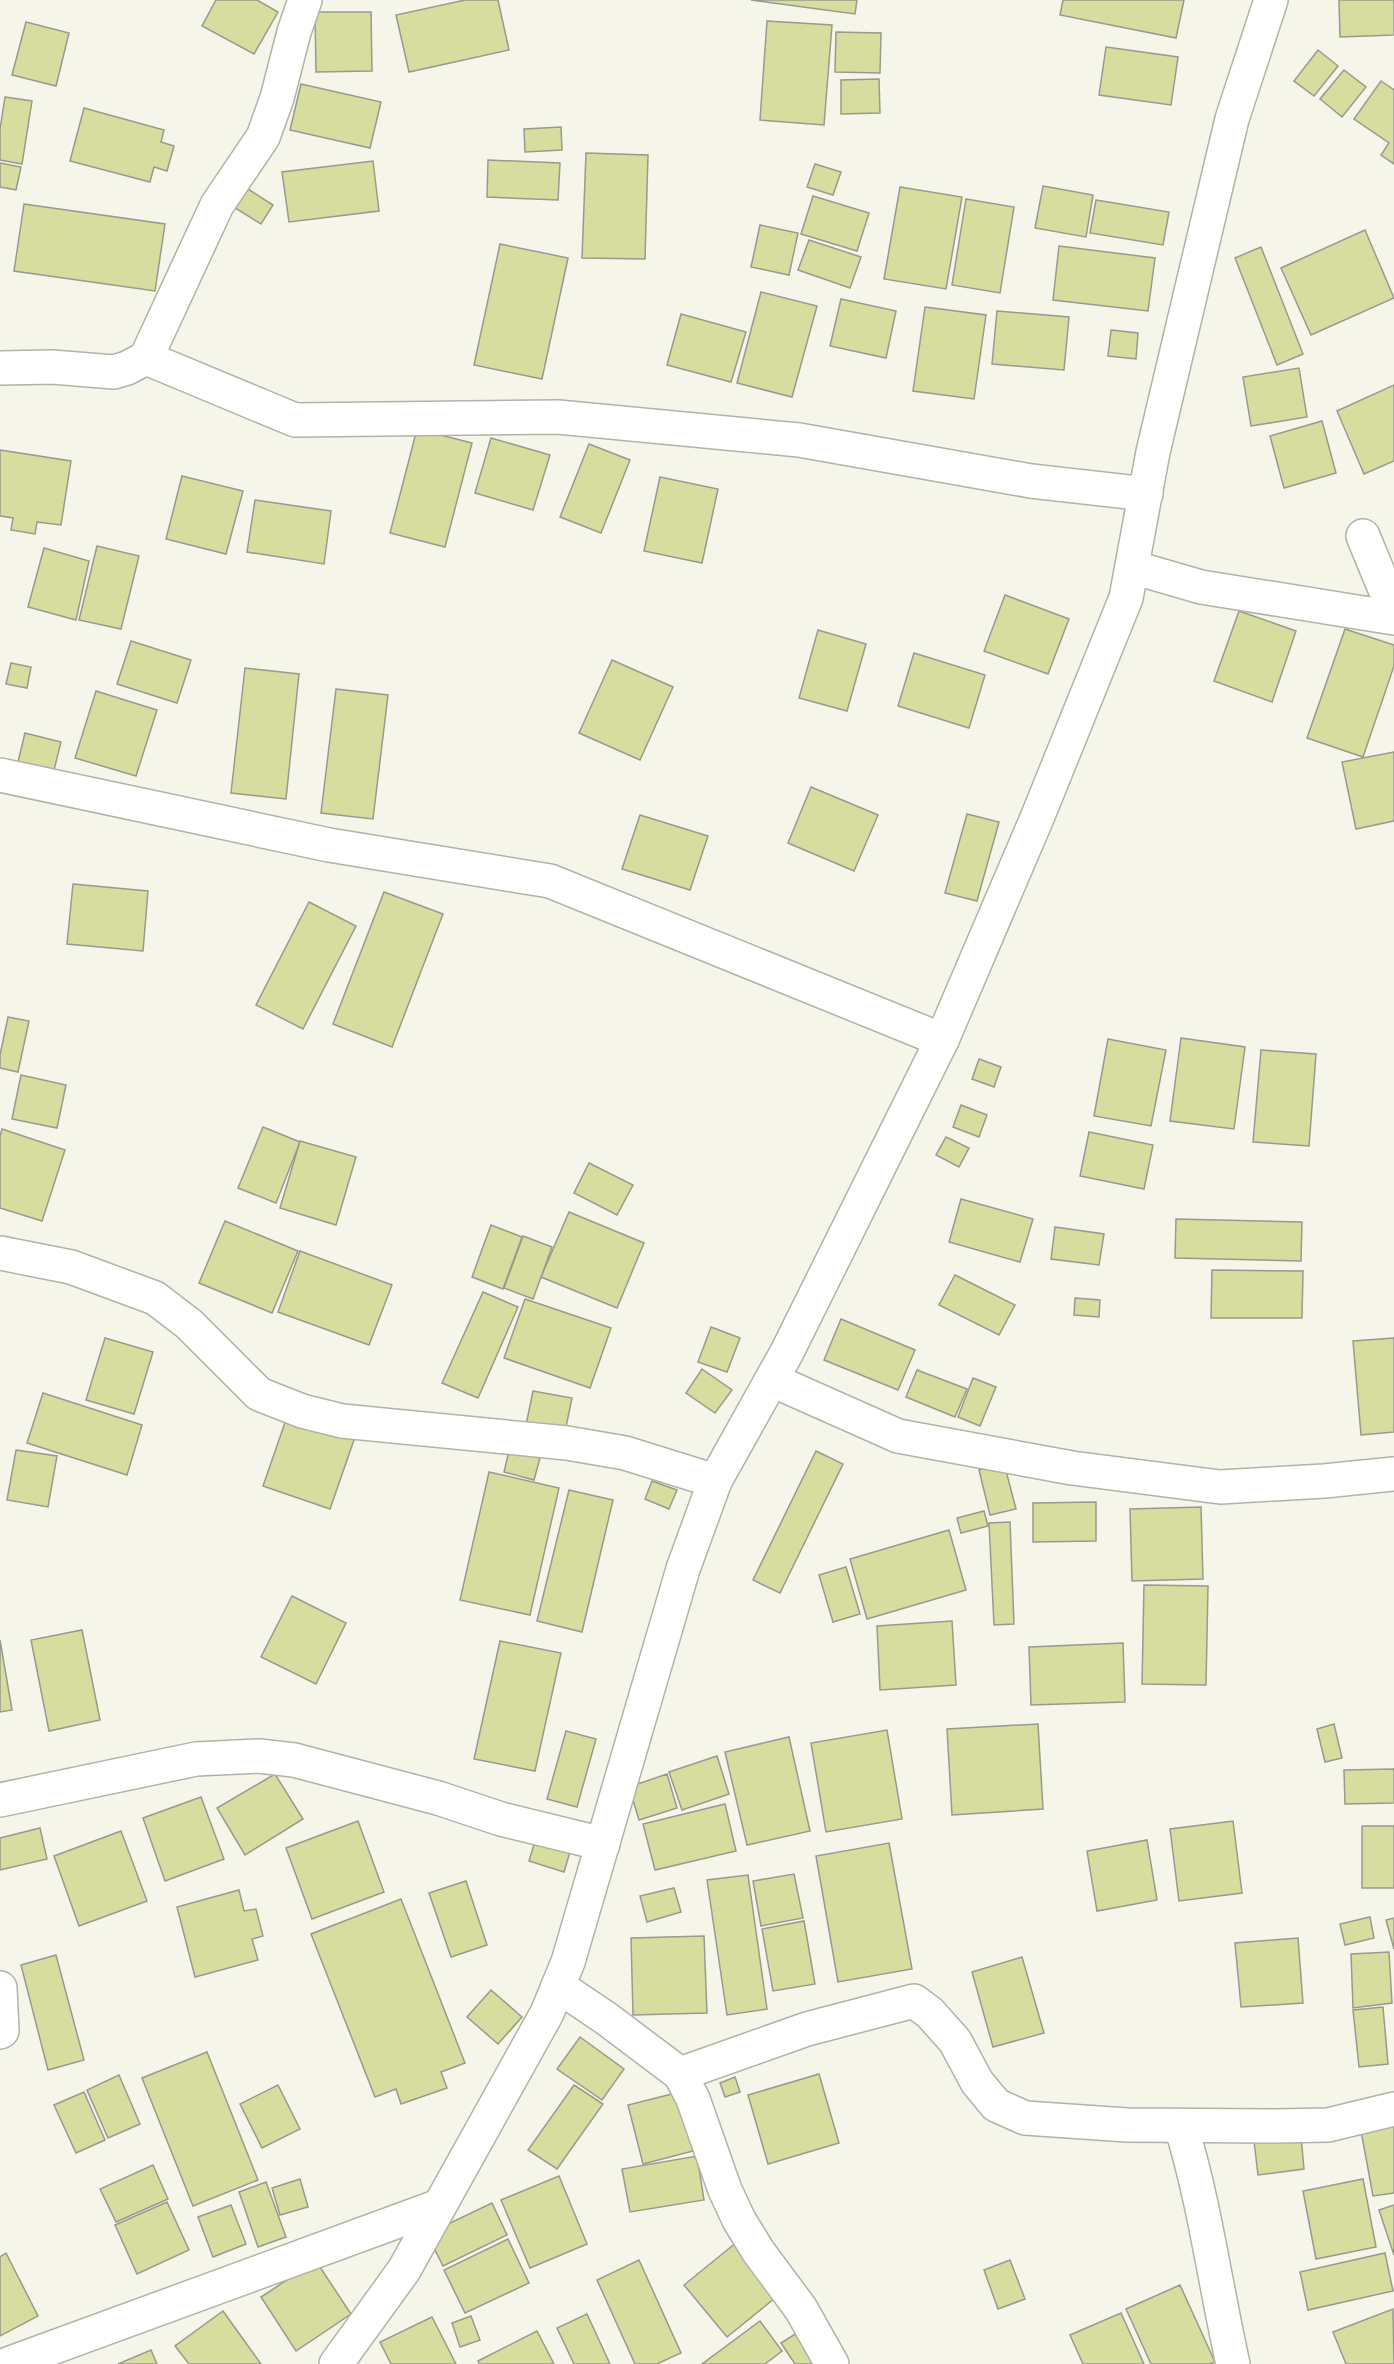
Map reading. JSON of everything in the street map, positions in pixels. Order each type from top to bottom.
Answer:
[{"type":"street","points":[[0,368],[52,367],[114,372],[146,358],[217,205],[263,137],[277,98],[305,0]]},
{"type":"street","points":[[347,2358],[404,2270],[547,2013],[568,1962],[683,1569],[715,1481],[772,1380],[942,1040],[1126,598],[1153,452],[1232,119],[1271,0]]},
{"type":"street","points":[[146,358],[295,420],[558,417],[800,440],[1031,481],[1146,494]]},
{"type":"street","points":[[1363,536],[1394,610]]},
{"type":"street","points":[[1132,567],[1201,587],[1394,618]]},
{"type":"street","points":[[0,775],[329,845],[550,881],[942,1040]]},
{"type":"street","points":[[0,1253],[71,1267],[155,1298],[189,1324],[259,1394],[302,1411],[342,1421],[567,1443],[626,1453],[715,1481]]},
{"type":"street","points":[[772,1380],[898,1436],[1072,1468],[1220,1487],[1394,1474]]},
{"type":"street","points":[[0,1800],[196,1759],[258,1756],[294,1760],[438,1798],[501,1819],[603,1844]]},
{"type":"street","points":[[558,1986],[607,2019],[680,2074],[693,2099],[725,2190],[739,2220],[758,2251],[801,2309],[832,2364]]},
{"type":"street","points":[[0,1988],[2,2031],[0,2032]]},
{"type":"street","points":[[680,2074],[807,2029],[914,2001],[930,2013],[955,2041],[977,2082],[996,2105],[1025,2118],[1127,2125],[1328,2125],[1394,2109]]},
{"type":"street","points":[[1181,2126],[1208,2228],[1233,2364]]},
{"type":"street","points":[[8,2364],[439,2206]]},
{"type":"building","points":[[216,0],[257,0],[278,12],[254,54],[202,26]]},
{"type":"building","points":[[465,0],[498,0],[509,50],[409,72],[396,15]]},
{"type":"building","points":[[751,0],[857,0],[855,14]]},
{"type":"building","points":[[1063,0],[1184,0],[1176,38],[1060,15]]},
{"type":"building","points":[[1339,0],[1394,0],[1394,35],[1340,37]]},
{"type":"building","points":[[315,12],[371,12],[372,71],[316,72]]},
{"type":"building","points":[[767,21],[832,25],[824,125],[760,120]]},
{"type":"building","points":[[26,22],[69,33],[56,86],[12,75]]},
{"type":"building","points":[[836,32],[881,33],[880,73],[835,72]]},
{"type":"building","points":[[1106,47],[1178,57],[1171,105],[1099,95]]},
{"type":"building","points":[[1318,50],[1338,66],[1314,96],[1294,81]]},
{"type":"building","points":[[1344,70],[1366,87],[1342,117],[1320,99]]},
{"type":"building","points":[[879,79],[880,113],[841,114],[841,80]]},
{"type":"building","points":[[1381,81],[1394,90],[1394,164],[1381,155],[1389,143],[1354,119]]},
{"type":"building","points":[[301,84],[381,102],[370,148],[290,130]]},
{"type":"building","points":[[5,97],[32,101],[22,164],[0,160],[0,129]]},
{"type":"building","points":[[84,108],[164,130],[161,142],[174,146],[167,171],[154,167],[150,182],[70,161]]},
{"type":"building","points":[[561,127],[562,150],[525,152],[524,129]]},
{"type":"building","points":[[586,153],[648,155],[645,259],[582,258]]},
{"type":"building","points":[[488,160],[560,163],[558,200],[487,197]]},
{"type":"building","points":[[373,161],[379,211],[289,222],[282,172]]},
{"type":"building","points":[[0,163],[21,167],[16,190],[0,187]]},
{"type":"building","points":[[815,164],[841,172],[833,195],[807,187]]},
{"type":"building","points":[[1043,186],[1093,195],[1086,237],[1035,228]]},
{"type":"building","points":[[245,187],[273,205],[261,224],[232,206]]},
{"type":"building","points":[[900,187],[962,197],[946,289],[884,279]]},
{"type":"building","points":[[813,196],[869,213],[857,251],[801,234]]},
{"type":"building","points":[[966,199],[1014,207],[1000,293],[952,285]]},
{"type":"building","points":[[1096,200],[1169,212],[1163,245],[1090,233]]},
{"type":"building","points":[[24,204],[165,224],[155,291],[14,271]]},
{"type":"building","points":[[760,225],[798,233],[789,275],[751,267]]},
{"type":"building","points":[[1365,230],[1394,298],[1311,335],[1281,268]]},
{"type":"building","points":[[809,240],[861,257],[850,288],[798,270]]},
{"type":"building","points":[[500,244],[568,258],[542,379],[474,365]]},
{"type":"building","points":[[1059,246],[1155,258],[1148,311],[1053,300]]},
{"type":"building","points":[[1261,247],[1303,354],[1277,365],[1235,258]]},
{"type":"building","points":[[761,292],[817,306],[792,397],[737,383]]},
{"type":"building","points":[[841,299],[896,311],[886,358],[830,346]]},
{"type":"building","points":[[925,307],[986,315],[974,399],[913,391]]},
{"type":"building","points":[[997,311],[1069,317],[1064,370],[992,364]]},
{"type":"building","points":[[681,314],[746,332],[731,382],[667,365]]},
{"type":"building","points":[[1111,330],[1138,333],[1136,359],[1108,356]]},
{"type":"building","points":[[1299,368],[1307,417],[1251,426],[1243,377]]},
{"type":"building","points":[[1394,385],[1394,461],[1364,474],[1337,411]]},
{"type":"building","points":[[1322,421],[1336,473],[1284,488],[1270,436]]},
{"type":"building","points":[[417,429],[472,443],[445,547],[390,533]]},
{"type":"building","points":[[491,438],[550,455],[533,510],[475,493]]},
{"type":"building","points":[[589,444],[630,460],[601,533],[560,517]]},
{"type":"building","points":[[0,450],[71,461],[61,525],[37,522],[35,534],[11,530],[13,518],[0,516]]},
{"type":"building","points":[[182,476],[243,491],[226,554],[166,539]]},
{"type":"building","points":[[660,477],[718,489],[702,563],[644,551]]},
{"type":"building","points":[[255,500],[331,511],[324,564],[247,552]]},
{"type":"building","points":[[97,546],[139,556],[121,629],[79,620]]},
{"type":"building","points":[[44,548],[89,561],[76,620],[28,607]]},
{"type":"building","points":[[1005,595],[1069,619],[1048,674],[984,651]]},
{"type":"building","points":[[1239,611],[1296,631],[1272,702],[1214,681]]},
{"type":"building","points":[[1345,629],[1394,645],[1394,666],[1363,757],[1307,738]]},
{"type":"building","points":[[818,630],[866,644],[847,711],[799,698]]},
{"type":"building","points":[[131,641],[191,660],[177,703],[117,684]]},
{"type":"building","points":[[914,653],[985,675],[969,728],[898,706]]},
{"type":"building","points":[[612,660],[673,687],[640,760],[579,733]]},
{"type":"building","points":[[11,663],[31,667],[27,688],[6,684]]},
{"type":"building","points":[[245,668],[299,674],[286,799],[231,793]]},
{"type":"building","points":[[336,689],[388,695],[373,819],[321,813]]},
{"type":"building","points":[[96,691],[157,710],[136,776],[75,758]]},
{"type":"building","points":[[25,733],[61,742],[54,770],[18,762]]},
{"type":"building","points":[[1394,752],[1394,821],[1356,829],[1342,762]]},
{"type":"building","points":[[811,787],[878,815],[854,871],[788,843]]},
{"type":"building","points":[[967,814],[999,822],[977,901],[945,893]]},
{"type":"building","points":[[640,815],[708,836],[690,890],[622,869]]},
{"type":"building","points":[[73,884],[148,891],[143,951],[67,944]]},
{"type":"building","points":[[384,892],[443,914],[392,1047],[333,1024]]},
{"type":"building","points":[[309,902],[356,926],[303,1029],[256,1005]]},
{"type":"building","points":[[8,1017],[29,1021],[18,1072],[0,1068],[0,1055]]},
{"type":"building","points":[[1181,1038],[1245,1047],[1234,1129],[1170,1121]]},
{"type":"building","points":[[1108,1039],[1166,1050],[1151,1126],[1094,1116]]},
{"type":"building","points":[[1261,1050],[1316,1054],[1309,1146],[1253,1142]]},
{"type":"building","points":[[979,1059],[1001,1067],[994,1087],[972,1079]]},
{"type":"building","points":[[21,1075],[66,1085],[57,1128],[12,1119]]},
{"type":"building","points":[[961,1105],[987,1115],[979,1137],[953,1127]]},
{"type":"building","points":[[263,1127],[300,1142],[276,1203],[238,1188]]},
{"type":"building","points":[[2,1129],[65,1150],[42,1221],[0,1208],[0,1136]]},
{"type":"building","points":[[1089,1132],[1153,1145],[1144,1189],[1080,1176]]},
{"type":"building","points":[[946,1137],[969,1148],[959,1167],[936,1155]]},
{"type":"building","points":[[300,1141],[356,1157],[336,1225],[280,1208]]},
{"type":"building","points":[[589,1163],[633,1185],[617,1215],[574,1193]]},
{"type":"building","points":[[961,1199],[1033,1219],[1020,1262],[949,1242]]},
{"type":"building","points":[[569,1212],[644,1243],[617,1308],[541,1277]]},
{"type":"building","points":[[1176,1219],[1302,1222],[1301,1261],[1175,1258]]},
{"type":"building","points":[[225,1221],[298,1251],[272,1313],[199,1283]]},
{"type":"building","points":[[491,1225],[522,1237],[503,1289],[472,1277]]},
{"type":"building","points":[[1055,1227],[1104,1234],[1099,1265],[1051,1259]]},
{"type":"building","points":[[523,1236],[552,1247],[533,1299],[504,1288]]},
{"type":"building","points":[[300,1251],[392,1285],[369,1345],[278,1312]]},
{"type":"building","points":[[1212,1270],[1303,1271],[1302,1318],[1211,1318]]},
{"type":"building","points":[[955,1275],[1015,1305],[999,1335],[939,1305]]},
{"type":"building","points":[[483,1292],[518,1307],[478,1398],[442,1383]]},
{"type":"building","points":[[1075,1298],[1100,1300],[1099,1317],[1074,1315]]},
{"type":"building","points":[[525,1299],[611,1328],[590,1388],[504,1358]]},
{"type":"building","points":[[841,1319],[915,1350],[898,1390],[824,1360]]},
{"type":"building","points":[[711,1327],[740,1338],[727,1372],[698,1362]]},
{"type":"building","points":[[105,1338],[153,1352],[134,1414],[86,1400]]},
{"type":"building","points":[[1394,1338],[1394,1432],[1361,1435],[1353,1341]]},
{"type":"building","points":[[702,1369],[732,1390],[715,1413],[686,1393]]},
{"type":"building","points":[[917,1370],[967,1389],[955,1417],[906,1397]]},
{"type":"building","points":[[973,1378],[996,1387],[980,1426],[958,1417]]},
{"type":"building","points":[[533,1391],[572,1398],[565,1432],[526,1425]]},
{"type":"building","points":[[43,1393],[142,1425],[127,1475],[27,1443]]},
{"type":"building","points":[[288,1414],[355,1437],[330,1509],[263,1486]]},
{"type":"building","points":[[16,1450],[57,1456],[48,1507],[7,1500]]},
{"type":"building","points":[[509,1451],[540,1458],[534,1480],[504,1472]]},
{"type":"building","points":[[816,1451],[843,1464],[780,1593],[753,1580]]},
{"type":"building","points":[[1004,1463],[1016,1509],[990,1515],[979,1470]]},
{"type":"building","points":[[489,1472],[559,1488],[530,1615],[460,1600]]},
{"type":"building","points":[[652,1481],[677,1490],[669,1509],[645,1499]]},
{"type":"building","points":[[569,1490],[613,1500],[582,1632],[537,1621]]},
{"type":"building","points":[[1096,1502],[1096,1541],[1033,1542],[1033,1503]]},
{"type":"building","points":[[1201,1507],[1203,1579],[1132,1581],[1130,1509]]},
{"type":"building","points":[[984,1511],[988,1526],[961,1533],[957,1518]]},
{"type":"building","points":[[1010,1522],[1014,1624],[994,1625],[989,1523]]},
{"type":"building","points":[[949,1530],[966,1590],[867,1619],[850,1559]]},
{"type":"building","points":[[846,1567],[860,1614],[833,1622],[819,1575]]},
{"type":"building","points":[[1144,1585],[1208,1586],[1206,1685],[1142,1684]]},
{"type":"building","points":[[292,1596],[346,1623],[316,1684],[261,1657]]},
{"type":"building","points":[[952,1621],[956,1685],[880,1690],[877,1626]]},
{"type":"building","points":[[82,1630],[100,1720],[49,1731],[31,1640]]},
{"type":"building","points":[[0,1640],[12,1710],[0,1712]]},
{"type":"building","points":[[500,1641],[561,1653],[535,1771],[474,1759]]},
{"type":"building","points":[[1123,1643],[1125,1702],[1031,1705],[1029,1647]]},
{"type":"building","points":[[1038,1724],[1043,1809],[952,1815],[947,1729]]},
{"type":"building","points":[[1334,1724],[1342,1758],[1325,1762],[1317,1729]]},
{"type":"building","points":[[887,1730],[902,1819],[826,1832],[811,1743]]},
{"type":"building","points":[[566,1731],[596,1739],[577,1807],[547,1799]]},
{"type":"building","points":[[789,1737],[810,1831],[747,1845],[725,1752]]},
{"type":"building","points":[[717,1756],[729,1794],[682,1810],[669,1772]]},
{"type":"building","points":[[1394,1769],[1394,1803],[1345,1804],[1344,1770]]},
{"type":"building","points":[[275,1774],[303,1819],[245,1855],[217,1808]]},
{"type":"building","points":[[667,1774],[677,1808],[639,1820],[629,1787]]},
{"type":"building","points":[[201,1797],[224,1859],[165,1881],[143,1818]]},
{"type":"building","points":[[725,1804],[736,1851],[655,1870],[643,1824]]},
{"type":"building","points":[[358,1821],[384,1892],[312,1919],[286,1848]]},
{"type":"building","points":[[1233,1821],[1242,1893],[1179,1901],[1170,1829]]},
{"type":"building","points":[[1362,1826],[1394,1826],[1394,1888],[1362,1888]]},
{"type":"building","points":[[40,1828],[47,1859],[0,1870],[0,1838]]},
{"type":"building","points":[[121,1831],[147,1901],[79,1926],[54,1856]]},
{"type":"building","points":[[1147,1840],[1157,1900],[1097,1911],[1087,1851]]},
{"type":"building","points":[[535,1841],[570,1852],[564,1872],[529,1861]]},
{"type":"building","points":[[889,1843],[912,1969],[838,1982],[816,1856]]},
{"type":"building","points":[[794,1874],[803,1918],[761,1926],[753,1881]]},
{"type":"building","points":[[748,1875],[767,2009],[727,2015],[707,1880]]},
{"type":"building","points":[[466,1881],[487,1945],[451,1957],[429,1893]]},
{"type":"building","points":[[674,1888],[681,1912],[647,1922],[640,1896]]},
{"type":"building","points":[[239,1890],[244,1911],[256,1909],[263,1936],[252,1939],[258,1960],[195,1977],[177,1907]]},
{"type":"building","points":[[401,1899],[465,2063],[441,2072],[447,2088],[401,2104],[396,2089],[375,2097],[311,1934]]},
{"type":"building","points":[[1370,1917],[1374,1938],[1345,1945],[1340,1924]]},
{"type":"building","points":[[1394,1918],[1394,1949],[1386,1920]]},
{"type":"building","points":[[804,1921],[815,1984],[773,1991],[762,1929]]},
{"type":"building","points":[[704,1936],[707,2013],[633,2015],[631,1938]]},
{"type":"building","points":[[1298,1938],[1303,2003],[1241,2007],[1235,1943]]},
{"type":"building","points":[[1389,1952],[1392,2003],[1353,2008],[1351,1954]]},
{"type":"building","points":[[56,1955],[84,2060],[48,2070],[21,1965]]},
{"type":"building","points":[[1022,1957],[1044,2033],[993,2047],[972,1972]]},
{"type":"building","points":[[491,1990],[522,2017],[498,2044],[467,2017]]},
{"type":"building","points":[[1383,2007],[1388,2064],[1359,2067],[1353,2010]]},
{"type":"building","points":[[580,2037],[624,2069],[602,2100],[557,2069]]},
{"type":"building","points":[[207,2052],[258,2180],[193,2206],[142,2078]]},
{"type":"building","points":[[819,2074],[839,2143],[768,2164],[748,2095]]},
{"type":"building","points":[[119,2075],[140,2124],[108,2138],[87,2090]]},
{"type":"building","points":[[735,2077],[740,2092],[725,2097],[720,2083]]},
{"type":"building","points":[[278,2085],[300,2129],[262,2148],[240,2104]]},
{"type":"building","points":[[574,2085],[603,2104],[557,2169],[528,2150]]},
{"type":"building","points":[[84,2092],[105,2140],[76,2153],[54,2105]]},
{"type":"building","points":[[680,2092],[693,2151],[643,2164],[628,2105]]},
{"type":"building","points":[[1394,2125],[1394,2193],[1373,2196],[1361,2131]]},
{"type":"building","points":[[1301,2136],[1304,2169],[1258,2175],[1254,2141]]},
{"type":"building","points":[[697,2156],[704,2200],[630,2212],[622,2169]]},
{"type":"building","points":[[153,2165],[168,2199],[116,2222],[100,2189]]},
{"type":"building","points":[[559,2176],[587,2244],[530,2268],[501,2200]]},
{"type":"building","points":[[300,2179],[308,2207],[280,2215],[272,2188]]},
{"type":"building","points":[[1363,2179],[1376,2247],[1316,2259],[1303,2191]]},
{"type":"building","points":[[266,2182],[286,2237],[258,2247],[239,2192]]},
{"type":"building","points":[[167,2202],[189,2250],[137,2274],[115,2225]]},
{"type":"building","points":[[492,2203],[507,2235],[443,2266],[427,2234]]},
{"type":"building","points":[[231,2205],[246,2244],[213,2257],[198,2217]]},
{"type":"building","points":[[1394,2205],[1394,2255],[1379,2210]]},
{"type":"building","points":[[508,2239],[529,2283],[465,2313],[444,2270]]},
{"type":"building","points":[[737,2242],[780,2294],[727,2337],[684,2285]]},
{"type":"building","points":[[6,2253],[38,2316],[0,2336],[0,2257]]},
{"type":"building","points":[[1385,2253],[1393,2291],[1308,2310],[1300,2272]]},
{"type":"building","points":[[639,2260],[681,2353],[657,2364],[635,2364],[597,2280]]},
{"type":"building","points":[[1010,2260],[1025,2299],[998,2309],[984,2270]]},
{"type":"building","points":[[316,2261],[351,2314],[296,2351],[261,2297]]},
{"type":"building","points":[[1180,2285],[1215,2362],[1210,2364],[1151,2364],[1126,2309]]},
{"type":"building","points":[[1393,2309],[1394,2364],[1346,2364],[1333,2332]]},
{"type":"building","points":[[223,2311],[261,2364],[189,2364],[175,2346]]},
{"type":"building","points":[[1121,2313],[1144,2364],[1083,2364],[1070,2335]]},
{"type":"building","points":[[587,2314],[610,2364],[574,2364],[557,2328]]},
{"type":"building","points":[[471,2316],[480,2340],[460,2347],[452,2323]]},
{"type":"building","points":[[432,2317],[456,2364],[391,2364],[380,2342]]},
{"type":"building","points":[[760,2321],[782,2351],[765,2364],[702,2364]]},
{"type":"building","points":[[803,2329],[814,2364],[795,2364],[781,2343]]},
{"type":"building","points":[[537,2331],[554,2364],[479,2364],[478,2361]]},
{"type":"building","points":[[151,2350],[157,2364],[118,2364]]}]
